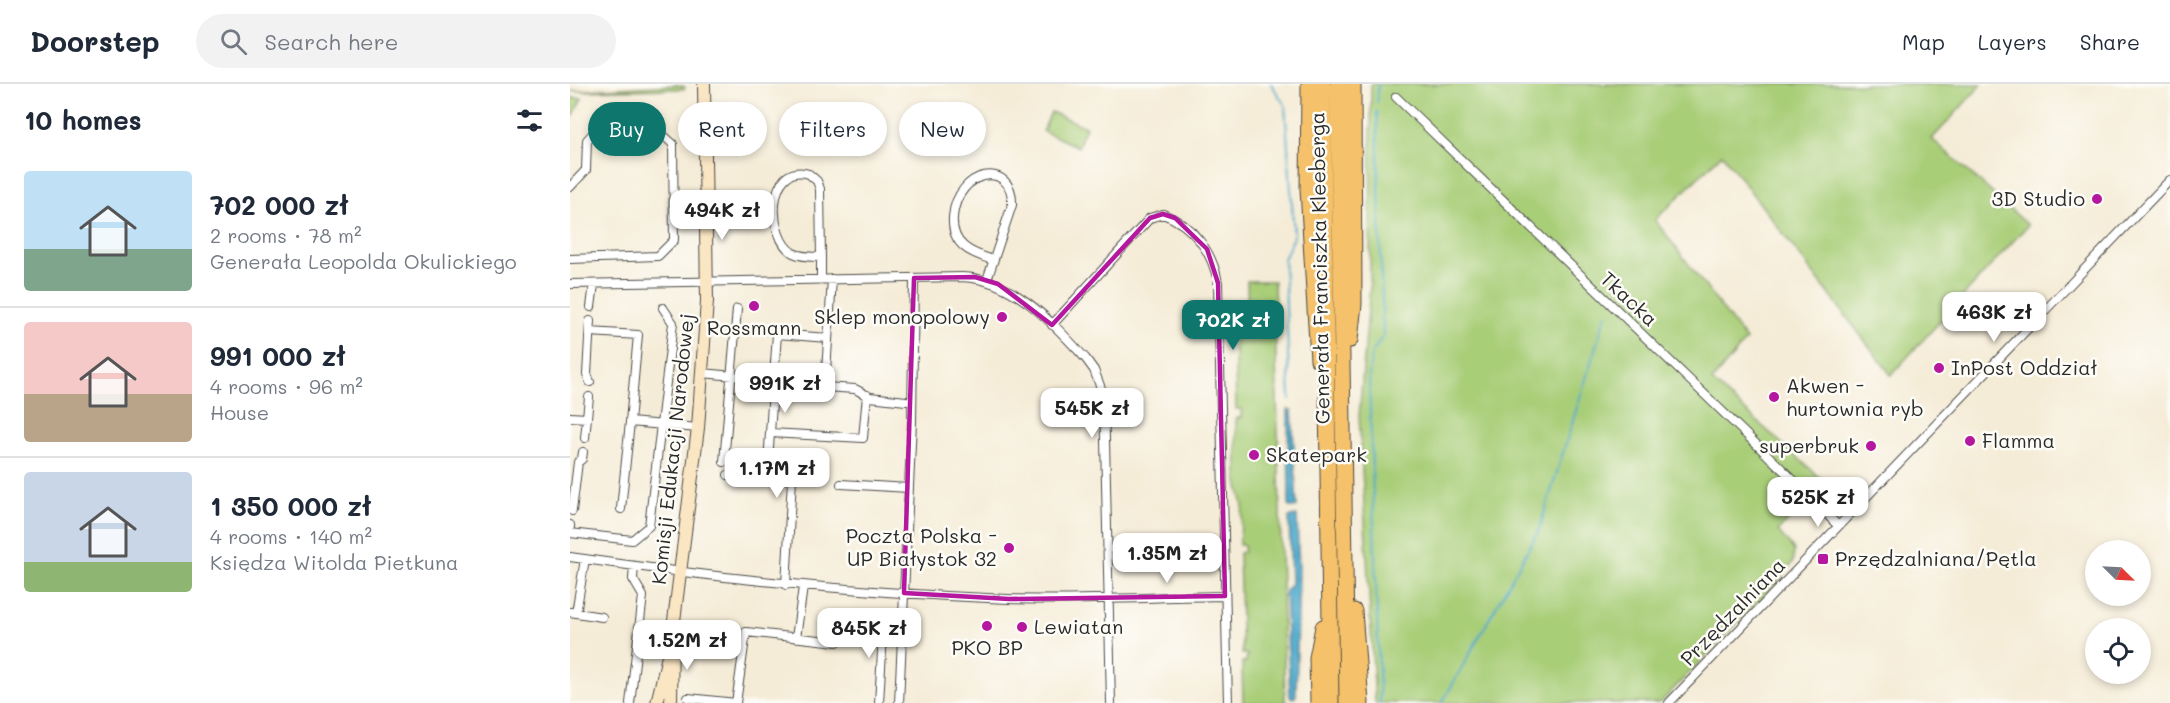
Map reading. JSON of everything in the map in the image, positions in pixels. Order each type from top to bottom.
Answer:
[{"type":"highway","points":[[1309,84],[1308,189],[1313,314],[1321,392],[1327,423]]},
{"type":"highway","name":"Generała Franciszka Kleeberga","points":[[1323,84],[1331,149],[1343,403],[1347,703]]},
{"type":"highway","name":"Generała Franciszka Kleeberga","points":[[1331,703],[1327,423],[1331,149],[1338,84]]},
{"type":"highway","points":[[1343,403],[1353,304],[1353,84]]},
{"type":"highway","points":[[1344,528],[1351,564],[1361,703]]},
{"type":"highway","points":[[1318,703],[1317,658],[1329,589]]},
{"type":"street","name":"Komisji Edukacji Narodowej","points":[[657,703],[672,637],[703,374],[707,281],[704,84]]},
{"type":"street","name":"Tkacka","points":[[1396,97],[1812,498],[1838,526]]},
{"type":"street","points":[[570,187],[586,170],[586,140],[597,129],[655,128],[673,144],[674,240],[658,256],[570,259]]},
{"type":"street","points":[[821,257],[793,253],[786,247],[779,233],[776,194],[784,177],[793,172],[809,174],[818,184],[821,257],[821,279]]},
{"type":"street","points":[[987,280],[1012,198],[1008,186],[1002,180],[986,175],[978,177],[962,189],[954,207],[952,223],[954,233],[963,248],[993,260]]},
{"type":"street","name":"Przędzalniana","points":[[1669,703],[2170,180]]},
{"type":"street","points":[[1052,325],[1150,218],[1163,214],[1175,218],[1207,249],[1215,264],[1218,283],[1228,703]]},
{"type":"street","points":[[570,284],[962,277],[987,280],[1019,296],[1086,359],[1094,370],[1104,396],[1112,703]]},
{"type":"street","points":[[899,703],[909,488],[914,278]]},
{"type":"street","points":[[832,279],[825,387],[855,388],[867,395],[906,400]]},
{"type":"street","points":[[591,307],[594,284]]},
{"type":"street","points":[[570,533],[632,540],[650,526],[673,323],[663,308]]},
{"type":"street","points":[[724,462],[737,309]]},
{"type":"street","points":[[590,321],[587,374],[590,382]]},
{"type":"street","points":[[590,332],[638,335],[621,509]]},
{"type":"street","points":[[767,477],[777,334],[828,338]]},
{"type":"street","points":[[703,374],[774,380]]},
{"type":"street","points":[[771,433],[863,438],[867,395]]},
{"type":"street","points":[[585,438],[589,397]]},
{"type":"street","points":[[570,417],[587,418]]},
{"type":"street","points":[[630,422],[698,428]]},
{"type":"street","points":[[572,511],[578,462],[582,459],[583,452]]},
{"type":"street","points":[[728,475],[792,479],[786,585]]},
{"type":"street","points":[[841,484],[909,488]]},
{"type":"street","points":[[570,557],[803,587],[1010,599],[1225,596]]},
{"type":"street","points":[[585,559],[573,613],[602,617]]},
{"type":"street","points":[[630,703],[643,596],[633,579],[634,566]]},
{"type":"street","points":[[796,638],[803,587]]},
{"type":"street","points":[[879,703],[884,615]]},
{"type":"street","points":[[693,700],[736,703],[746,632],[837,642]]},
{"type":"street","name":"Komisji Edukacji Narodowej","points":[[671,703],[672,637]]},
{"type":"highlighted area","points":[[1163,214],[1175,218],[1207,249],[1218,283],[1225,596],[1009,599],[904,593],[914,278],[975,277],[998,284],[1052,325],[1150,218]]},
{"type":"green space","points":[[1371,84],[1982,84],[1932,139],[2028,225],[1891,375],[1722,154],[1655,220],[1746,340],[1712,381],[1825,482],[1778,531],[1794,550],[1793,562],[1779,580],[1660,703],[1375,703],[1359,416],[1370,287]]},
{"type":"green space","points":[[678,85],[685,87],[684,89],[570,91]]},
{"type":"green space","points":[[570,98],[582,98],[570,122]]},
{"type":"green space","points":[[1051,112],[1086,127],[1078,147],[1043,131]]},
{"type":"green space","points":[[1247,281],[1274,281],[1285,700],[1289,703],[1243,703],[1242,662],[1246,662],[1247,654],[1242,654],[1239,553],[1244,552],[1244,545],[1239,545],[1243,505],[1237,482],[1236,418],[1241,418],[1241,409],[1236,409],[1234,319],[1248,318]]},
{"type":"water","points":[[1288,410],[1292,410],[1297,507],[1289,507]]},
{"type":"water","points":[[1297,516],[1299,572],[1296,696],[1293,698],[1290,696],[1285,591],[1291,584],[1289,517]]},
{"type":"waterway","points":[[1271,84],[1285,105],[1294,236],[1284,259],[1290,399]]},
{"type":"waterway","points":[[1377,102],[1378,84]]},
{"type":"waterway","points":[[1377,111],[1383,336],[1371,354],[1369,378],[1380,703]]},
{"type":"waterway","points":[[1442,703],[1539,530],[1606,314]]},
{"type":"place","name":"3D Studio","points":[[2097,199]]},
{"type":"place","name":"Rossmann","points":[[754,306]]},
{"type":"place","name":"Sklep monopolowy","points":[[1002,317]]},
{"type":"place","name":"InPost Oddział","points":[[1939,368]]},
{"type":"place","name":"Akwen - hurtownia ryb","points":[[1774,397]]},
{"type":"place","name":"Flamma","points":[[1970,441]]},
{"type":"place","name":"superbruk","points":[[1871,446]]},
{"type":"place","name":"Skatepark","points":[[1254,455]]},
{"type":"place","name":"Poczta Polska - UP Białystok 32","points":[[1009,548]]},
{"type":"place","name":"Przędzalniana/Pętla","points":[[1823,559]]},
{"type":"place","name":"PKO BP","points":[[987,626]]},
{"type":"place","name":"Lewiatan","points":[[1022,627]]}]
